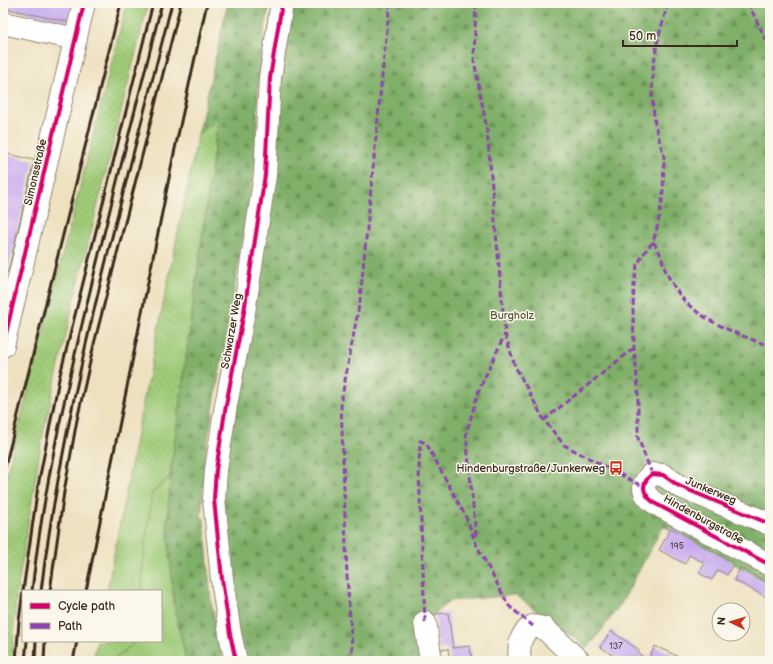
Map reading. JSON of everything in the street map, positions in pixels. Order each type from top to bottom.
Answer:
[{"type":"street","name":"Simonsstraße","points":[[3,346],[84,3]]},
{"type":"street","name":"Schwarzer Weg","points":[[236,661],[230,634],[222,579],[214,499],[216,470],[226,405],[244,312],[265,175],[270,78],[282,3]]},
{"type":"street","points":[[3,23],[76,39]]},
{"type":"street","name":"Junkerweg","points":[[647,479],[652,474],[663,475],[679,486],[770,524]]},
{"type":"street","name":"Hindenburgstraße","points":[[647,479],[644,491],[650,500],[770,565]]},
{"type":"street","points":[[425,622],[432,661]]},
{"type":"street","points":[[520,661],[519,652],[521,638],[524,632],[533,626],[544,628],[564,648],[580,661]]},
{"type":"green space","points":[[127,3],[148,3],[74,300],[42,438],[16,598],[12,661],[3,661],[3,488]]},
{"type":"green space","points":[[228,3],[270,3],[263,37],[258,91],[256,157],[205,456],[201,518],[204,518],[211,602],[223,661],[186,661],[174,605],[167,523],[170,477],[218,119],[198,135]]},
{"type":"green space","name":"Burgholz","points":[[290,3],[770,3],[770,583],[663,526],[621,604],[588,648],[515,595],[449,601],[437,612],[435,612],[435,614],[418,617],[429,661],[244,661],[229,567],[225,520],[224,473],[279,55]]},
{"type":"green space","points":[[218,119],[170,477],[152,493],[143,564],[142,590],[107,590],[142,408],[198,135]]},
{"type":"green space","points":[[170,477],[167,523],[174,605],[186,661],[113,661],[135,642],[162,642],[162,590],[142,590],[143,564],[152,493]]},
{"type":"green space","points":[[97,642],[135,642],[113,661],[93,661]]},
{"type":"building","points":[[3,3],[73,3],[69,22],[3,8]]},
{"type":"building","points":[[3,153],[34,160],[8,272],[3,271]]},
{"type":"building","points":[[671,528],[734,563],[727,575],[718,570],[712,580],[699,573],[705,563],[689,555],[685,564],[659,550]]},
{"type":"building","points":[[740,568],[770,584],[770,599],[734,580]]},
{"type":"building","points":[[448,613],[453,648],[470,646],[472,660],[470,661],[450,661],[448,649],[439,650],[435,614]]},
{"type":"building","points":[[611,631],[639,650],[638,653],[647,659],[646,661],[621,661],[600,647]]},
{"type":"building","points":[[655,646],[677,656],[675,661],[648,661]]},
{"type":"railway","points":[[3,475],[121,3]]},
{"type":"railway","points":[[23,590],[38,486],[59,379],[153,3]]},
{"type":"railway","points":[[32,590],[42,515],[64,403],[81,328],[162,3]]},
{"type":"railway","points":[[41,590],[65,442],[81,368],[116,222],[172,3]]},
{"type":"railway","points":[[50,590],[64,492],[77,420],[94,344],[181,3]]},
{"type":"railway","points":[[86,590],[173,158],[207,3]]},
{"type":"railway","points":[[16,661],[22,598]]},
{"type":"railway","points":[[25,661],[27,642]]},
{"type":"railway","points":[[35,661],[36,642]]},
{"type":"railway","points":[[44,661],[45,642]]},
{"type":"railway","points":[[73,661],[77,642]]},
{"type":"marked path","points":[[353,661],[347,576],[341,402],[360,300],[390,3]]},
{"type":"marked path","points":[[476,3],[474,60],[487,130],[505,334],[515,366],[544,420],[564,445],[644,487]]},
{"type":"marked path","points":[[652,474],[638,438],[638,389],[634,348],[633,309],[634,284],[637,265],[653,242],[663,195],[664,156],[655,125],[652,95],[653,70],[657,43],[668,3]]},
{"type":"marked path","points":[[748,3],[770,48]]},
{"type":"marked path","points":[[653,242],[660,253],[666,272],[677,291],[684,301],[694,310],[719,325],[770,346]]},
{"type":"marked path","points":[[476,536],[466,434],[479,390],[505,334]]},
{"type":"marked path","points":[[544,420],[634,348]]},
{"type":"marked path","points":[[425,622],[419,471],[420,441],[426,443],[466,517],[476,544],[509,606],[533,626]]},
{"type":"cycle path","points":[[3,346],[84,3]]},
{"type":"cycle path","points":[[236,661],[230,634],[222,579],[214,499],[216,470],[226,405],[244,312],[265,175],[270,78],[282,3]]},
{"type":"cycle path","points":[[770,524],[679,486],[663,475],[652,474],[645,482],[644,490],[648,497],[656,504],[770,565]]},
{"type":"place","name":"Hindenburgstraße/Junkerweg","points":[[616,468]]}]
